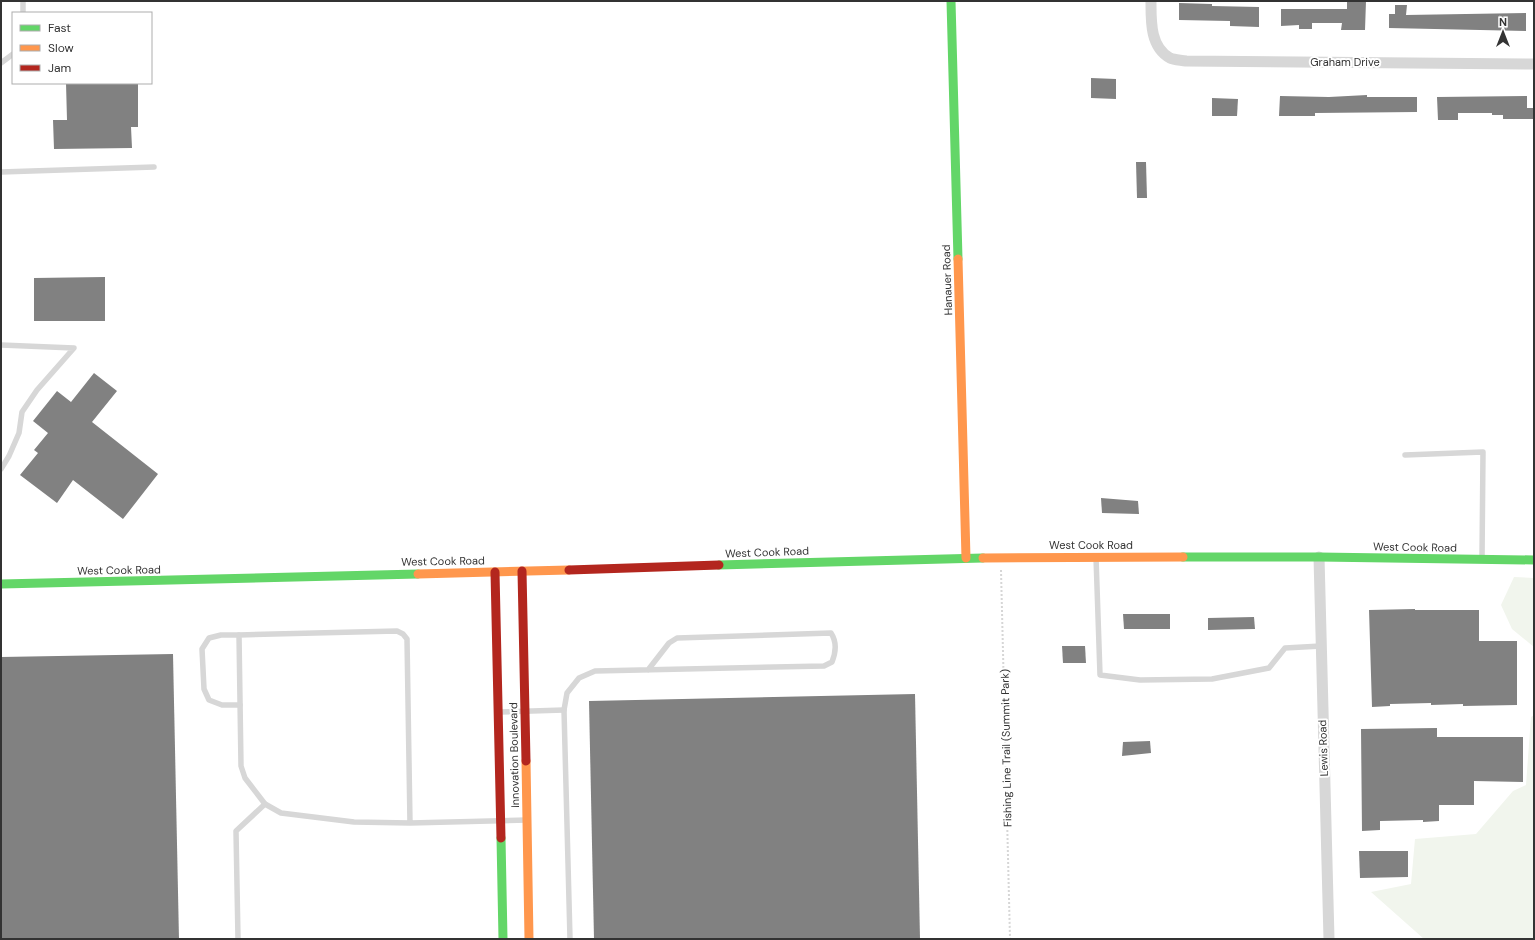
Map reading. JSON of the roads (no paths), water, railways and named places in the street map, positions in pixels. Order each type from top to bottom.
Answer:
[{"type":"main road","name":"Hanauer Road","points":[[951,1],[966,558]]},
{"type":"main road","name":"West Cook Road","points":[[1,584],[522,572],[1001,557],[1319,557],[1534,560]]},
{"type":"main road","name":"Innovation Boulevard","points":[[495,572],[502,821],[503,939]]},
{"type":"main road","name":"Innovation Boulevard","points":[[522,572],[530,939]]},
{"type":"street","name":"Graham Drive","points":[[1151,1],[1151,20],[1154,36],[1160,50],[1171,59],[1186,61],[1534,64]]},
{"type":"street","name":"Lewis Road","points":[[1319,557],[1329,939]]},
{"type":"lane","points":[[23,1],[23,12]]},
{"type":"lane","points":[[1,63],[12,55]]},
{"type":"lane","points":[[1,172],[154,167]]},
{"type":"lane","points":[[1,345],[74,348],[36,390],[22,412],[19,432],[9,456],[1,469]]},
{"type":"lane","points":[[1405,455],[1483,452],[1482,560]]},
{"type":"lane","points":[[1096,557],[1100,675],[1140,680],[1212,678],[1269,668],[1285,648],[1321,646]]},
{"type":"lane","points":[[240,706],[222,705],[209,700],[204,689],[202,649],[209,638],[221,635],[397,631],[403,634],[407,639],[410,823]]},
{"type":"lane","points":[[570,939],[564,710],[567,693],[579,678],[595,671],[648,670],[824,666],[832,662],[835,654],[835,638],[831,633],[678,638],[669,643],[648,670]]},
{"type":"lane","points":[[239,635],[241,766],[245,778],[265,804],[281,813],[354,822],[410,823],[527,820]]},
{"type":"lane","points":[[499,712],[564,710]]},
{"type":"lane","points":[[238,939],[236,831],[265,804]]}]
